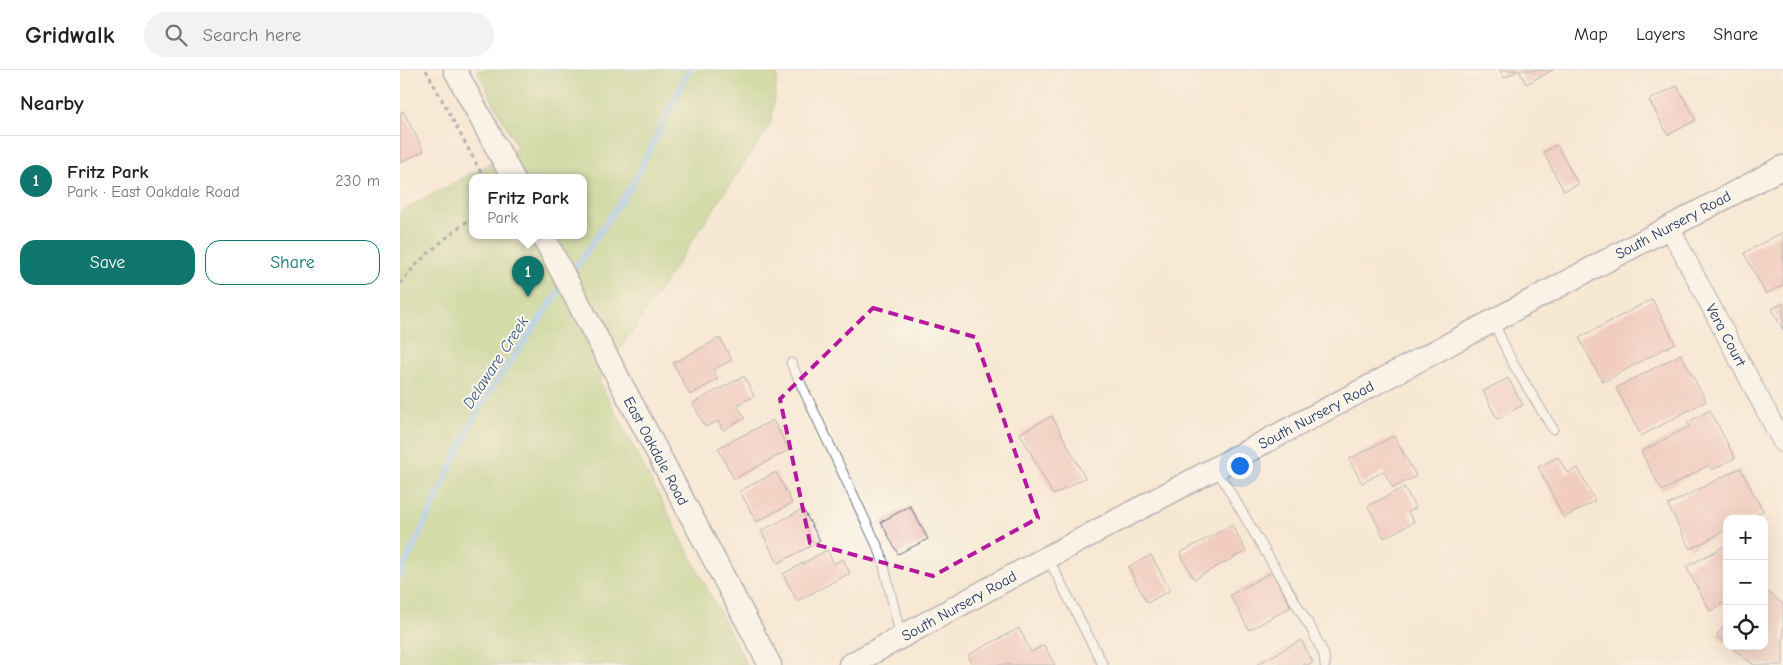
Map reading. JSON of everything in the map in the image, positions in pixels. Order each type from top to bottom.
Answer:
[{"type":"street","points":[[455,70],[511,174]]},
{"type":"street","name":"South Nursery Road","points":[[850,665],[1048,557],[1783,167]]},
{"type":"street","name":"Vera Court","points":[[1669,227],[1783,443]]},
{"type":"street","name":"East Oakdale Road","points":[[546,239],[770,665]]},
{"type":"lane","points":[[1492,321],[1512,362],[1553,429]]},
{"type":"lane","points":[[791,363],[881,554],[901,637]]},
{"type":"lane","points":[[1216,468],[1313,632],[1324,655],[1325,665]]},
{"type":"lane","points":[[1048,557],[1103,665]]},
{"type":"path","points":[[426,70],[482,174]]},
{"type":"path","points":[[400,284],[410,270],[469,220]]},
{"type":"highlighted area","points":[[873,308],[975,337],[1038,518],[933,576],[810,543],[780,399]]},
{"type":"green space","points":[[477,70],[778,70],[771,123],[599,381],[747,665],[400,665],[400,212],[469,175],[469,239],[587,239],[587,174],[471,174],[518,149]]},
{"type":"building","points":[[1500,70],[1519,70],[1504,78]]},
{"type":"building","points":[[1519,70],[1553,70],[1526,84]]},
{"type":"building","points":[[1677,86],[1696,120],[1668,135],[1649,100]]},
{"type":"building","points":[[403,111],[424,151],[400,163],[400,113]]},
{"type":"building","points":[[1557,145],[1578,184],[1564,191],[1543,152]]},
{"type":"building","points":[[1783,232],[1783,285],[1766,294],[1744,253]]},
{"type":"building","points":[[1652,299],[1675,343],[1603,382],[1579,338]]},
{"type":"building","points":[[1783,303],[1783,330],[1772,309]]},
{"type":"building","points":[[720,338],[732,360],[713,370],[718,379],[690,395],[673,363]]},
{"type":"building","points":[[1681,354],[1706,401],[1641,436],[1616,388]]},
{"type":"building","points":[[744,376],[754,396],[737,405],[745,418],[723,430],[718,421],[705,427],[693,403]]},
{"type":"building","points":[[1508,378],[1523,405],[1497,419],[1483,391]]},
{"type":"building","points":[[1710,410],[1735,458],[1712,470],[1709,465],[1662,491],[1641,452],[1689,426],[1687,423]]},
{"type":"building","points":[[1052,416],[1085,478],[1053,495],[1020,433]]},
{"type":"building","points":[[773,420],[789,450],[734,479],[718,448]]},
{"type":"building","points":[[1394,436],[1416,476],[1393,488],[1384,471],[1362,483],[1349,459]]},
{"type":"building","points":[[1558,457],[1567,473],[1578,468],[1595,501],[1564,518],[1538,467]]},
{"type":"building","points":[[1740,468],[1763,511],[1756,515],[1723,515],[1723,532],[1690,549],[1668,505]]},
{"type":"building","points":[[776,472],[792,503],[756,522],[740,491]]},
{"type":"building","points":[[1404,487],[1416,508],[1408,512],[1414,522],[1384,538],[1368,506]]},
{"type":"building","points":[[910,506],[928,539],[898,554],[881,522]]},
{"type":"building","points":[[803,509],[820,541],[778,563],[761,531]]},
{"type":"building","points":[[1232,525],[1246,551],[1194,579],[1180,553]]},
{"type":"building","points":[[1723,547],[1723,603],[1710,611],[1686,567]]},
{"type":"building","points":[[827,550],[834,564],[843,559],[850,573],[797,601],[783,574]]},
{"type":"building","points":[[1151,555],[1170,590],[1147,603],[1128,567]]},
{"type":"building","points":[[1272,572],[1291,607],[1249,630],[1230,595]]},
{"type":"building","points":[[1768,592],[1783,604],[1783,665],[1754,665],[1734,650],[1768,650]]},
{"type":"building","points":[[1019,628],[1031,652],[1044,645],[1055,665],[973,665],[968,655]]},
{"type":"building","points":[[1723,628],[1723,641],[1716,636]]},
{"type":"building","points":[[1301,640],[1313,662],[1307,665],[1256,665]]},
{"type":"waterway","name":"Delaware Creek","points":[[570,276],[633,184],[689,70]]},
{"type":"waterway","name":"Delaware Creek","points":[[400,575],[480,406],[564,284]]},
{"type":"place","name":"Fritz Park","points":[[528,297]]}]
